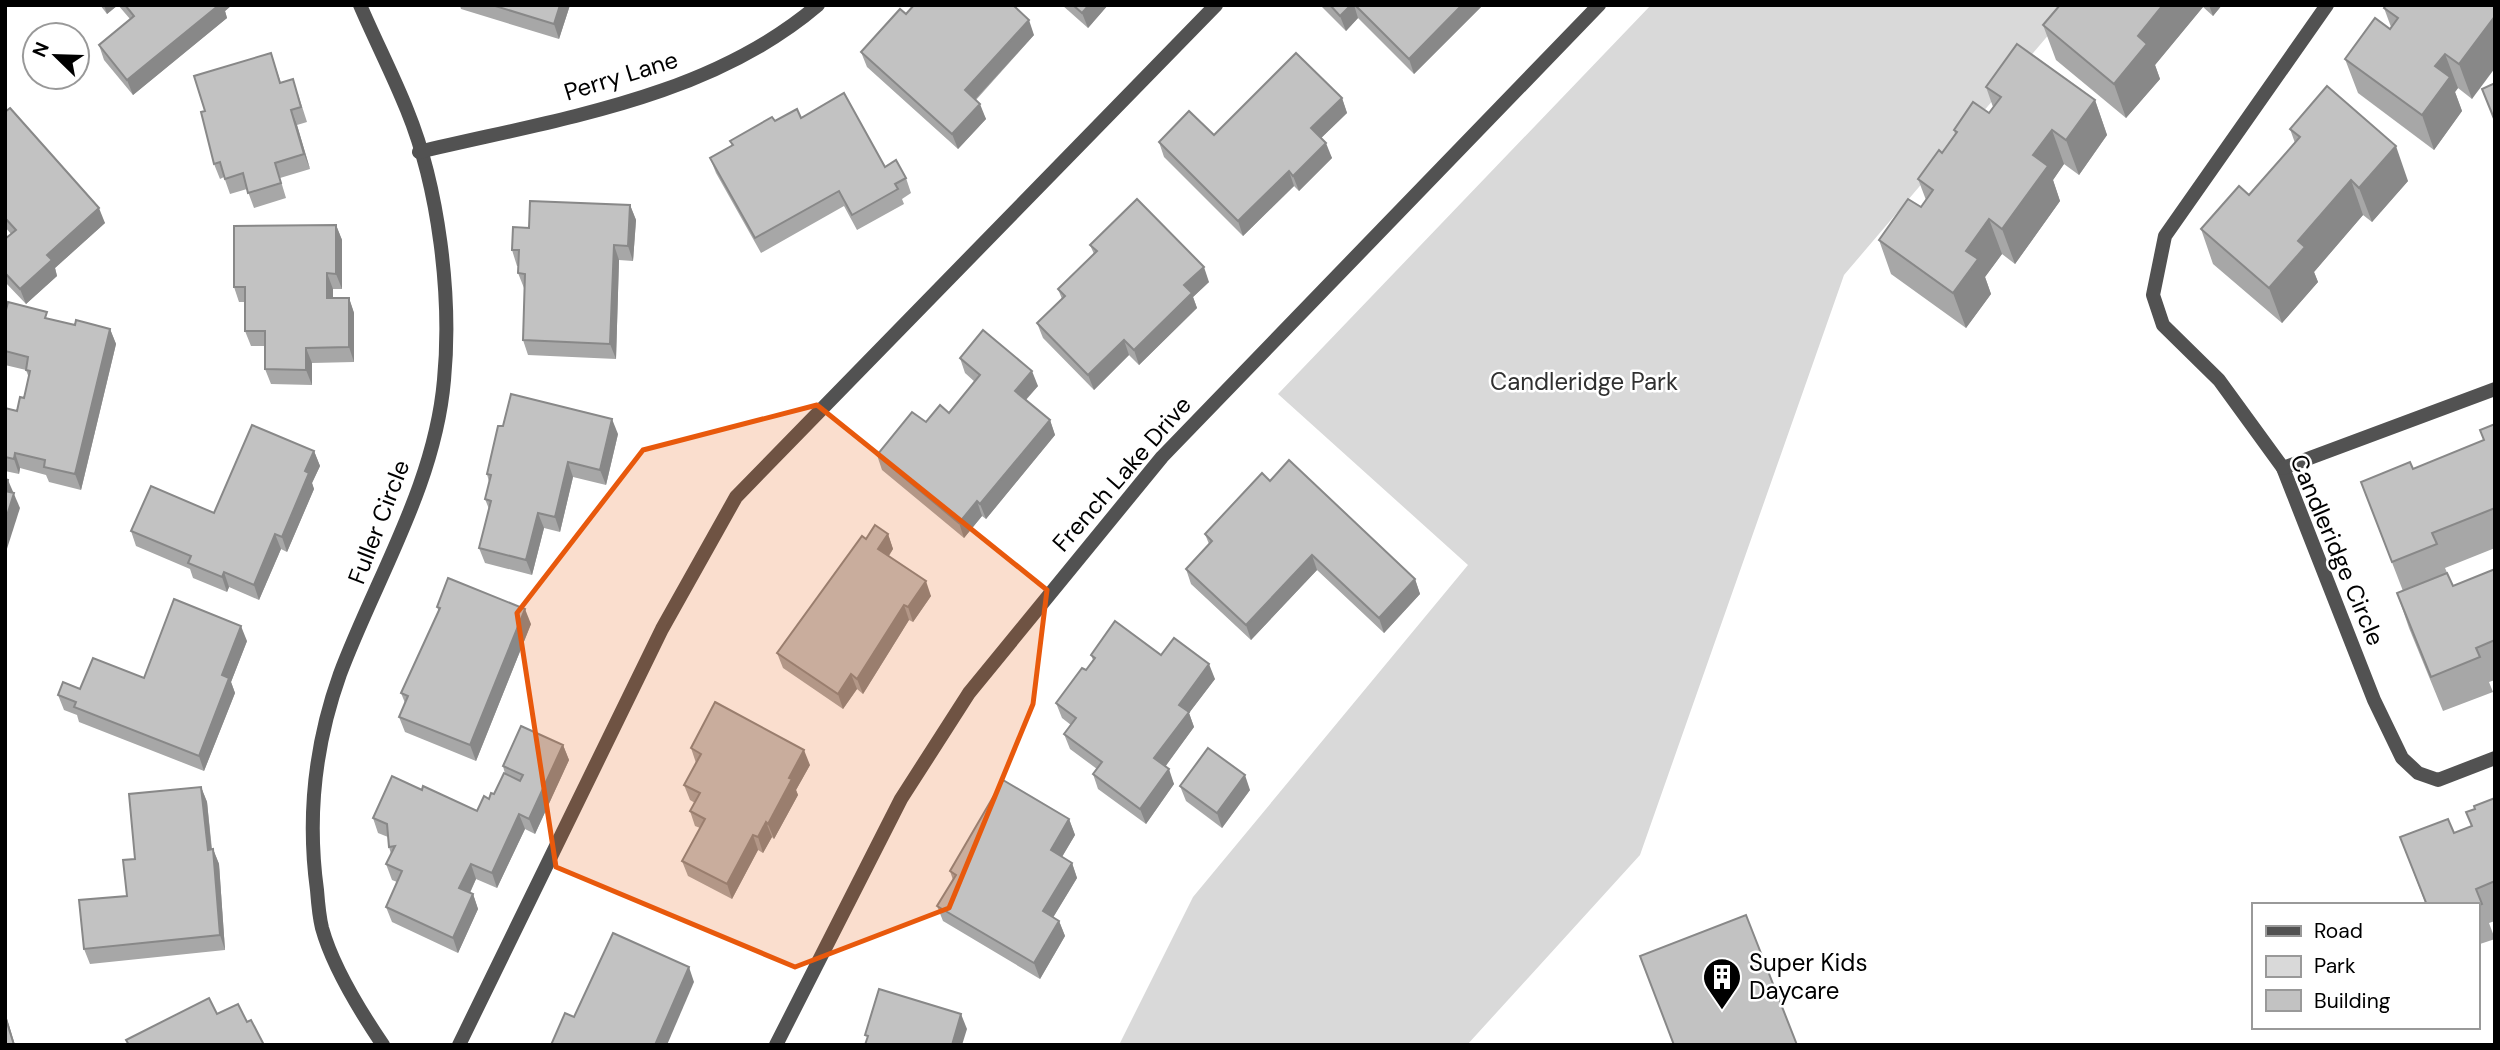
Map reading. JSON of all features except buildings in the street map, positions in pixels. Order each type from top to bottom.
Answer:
[{"type":"street","name":"Fuller Circle","points":[[360,5],[408,112],[438,220],[446,306],[444,382],[430,452],[392,557],[340,675],[315,767],[311,848],[322,929],[357,1007],[383,1045]]},
{"type":"street","name":"Perry Lane","points":[[419,152],[628,101],[726,66],[785,34],[818,5]]},
{"type":"street","points":[[459,1045],[662,629],[736,497],[1216,5]]},
{"type":"street","name":"French Lake Drive","points":[[776,1045],[901,799],[968,694],[1162,457],[1599,5]]},
{"type":"street","name":"Candleridge Circle","points":[[2327,5],[2165,236],[2153,295],[2163,325],[2220,380],[2283,468],[2374,700],[2402,758],[2418,774],[2438,780],[2495,758]]},
{"type":"street","points":[[2283,468],[2495,389]]},
{"type":"highlighted area","points":[[817,405],[1047,590],[1033,704],[949,908],[795,967],[556,867],[517,613],[643,450]]},
{"type":"green space","name":"Candleridge Park","points":[[1651,5],[2074,5],[1844,275],[1640,855],[1467,1045],[1119,1045],[1193,897],[1468,565],[1278,394]]},
{"type":"place","name":"Super Kids Daycare","points":[[1722,1011]]}]
